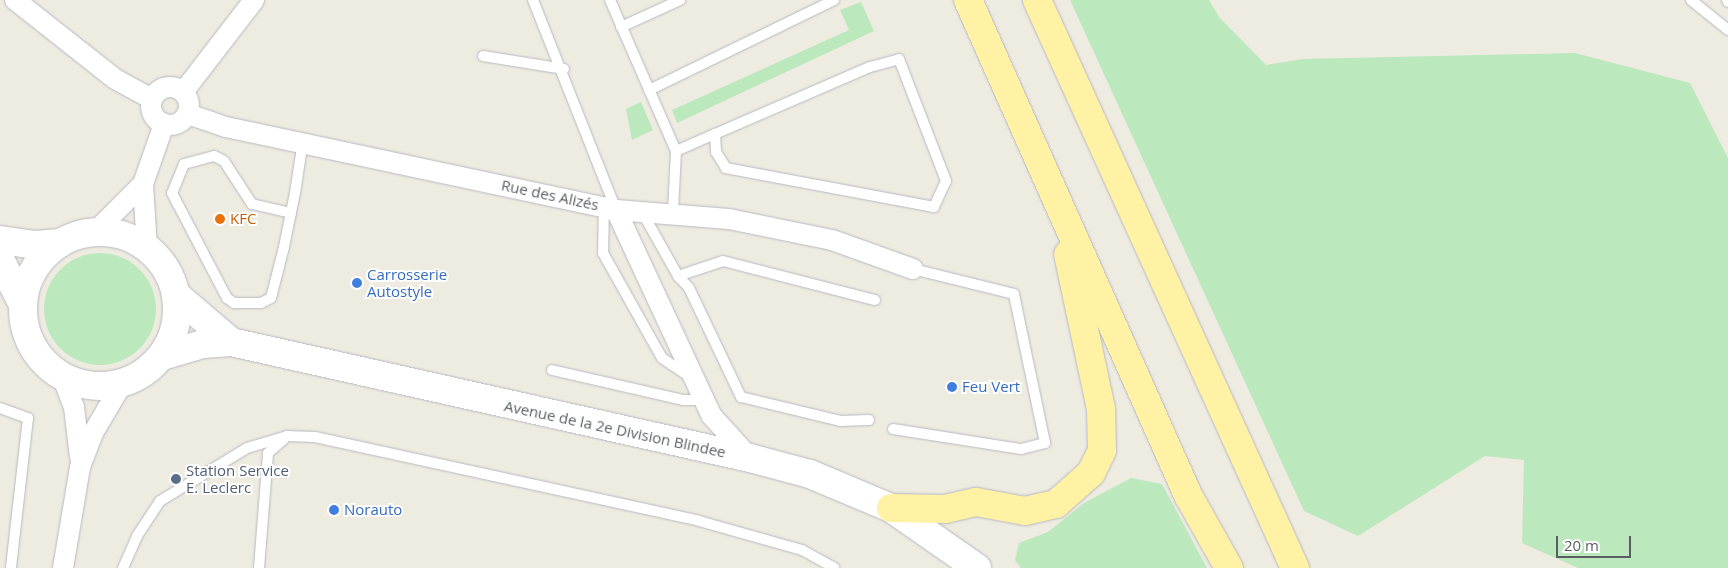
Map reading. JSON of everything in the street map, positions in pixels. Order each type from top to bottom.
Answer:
[{"type":"main road","points":[[968,0],[1188,495],[1229,568]]},
{"type":"main road","points":[[1037,0],[1295,568]]},
{"type":"main road","points":[[891,508],[945,509],[976,502],[1026,511],[1056,504],[1091,473],[1102,450],[1101,409],[1053,192]]},
{"type":"main road","points":[[0,240],[60,243],[96,232],[123,236],[147,248],[166,269],[176,295],[177,316],[162,356],[151,368],[122,384],[81,384],[62,376],[32,346],[24,305],[0,259]]},
{"type":"main road","points":[[24,305],[29,281],[41,260],[60,243]]},
{"type":"main road","name":"Avenue de la 2e Division Blindee","points":[[176,295],[231,342]]},
{"type":"main road","name":"Avenue de la 2e Division Blindee","points":[[162,356],[231,342],[750,458],[810,474],[891,508],[977,568]]},
{"type":"street","points":[[15,0],[115,79],[152,99]]},
{"type":"street","points":[[164,124],[182,121],[188,114],[184,91],[254,0]]},
{"type":"street","points":[[164,124],[153,114],[152,99],[164,87],[184,91]]},
{"type":"street","name":"Rue des Alizés","points":[[188,114],[226,127],[302,141],[610,208],[673,211],[832,240],[913,269]]},
{"type":"street","points":[[147,248],[143,184],[164,124]]},
{"type":"street","points":[[96,232],[143,184]]},
{"type":"street","points":[[610,208],[719,429],[750,458]]},
{"type":"street","points":[[62,376],[76,415],[80,467]]},
{"type":"street","points":[[63,568],[80,467],[93,433],[122,384]]},
{"type":"lane","points":[[533,0],[564,69],[610,208],[602,253],[662,358],[695,380]]},
{"type":"lane","points":[[610,0],[676,151],[673,211]]},
{"type":"lane","points":[[621,27],[680,0]]},
{"type":"lane","points":[[649,90],[834,0]]},
{"type":"lane","points":[[1691,0],[1728,30]]},
{"type":"lane","points":[[483,56],[564,69]]},
{"type":"lane","points":[[676,151],[870,66],[899,59],[946,181],[934,207],[726,168],[716,152],[715,134]]},
{"type":"lane","points":[[291,212],[252,204],[224,160],[214,156],[193,158],[175,178],[173,201],[227,298],[244,305],[271,298],[291,212],[302,141]]},
{"type":"lane","points":[[642,211],[678,276],[690,288],[740,397],[840,420],[869,420]]},
{"type":"lane","points":[[678,276],[724,261],[875,300]]},
{"type":"lane","points":[[893,429],[1021,449],[1045,444],[1014,294],[913,269]]},
{"type":"lane","points":[[552,370],[683,400],[704,400]]},
{"type":"lane","points":[[0,408],[28,418],[11,568]]},
{"type":"lane","points":[[258,568],[268,453],[286,436]]},
{"type":"lane","points":[[123,568],[136,536],[160,501],[248,448],[286,436],[324,439],[756,538],[802,550],[834,568]]},
{"type":"green space","points":[[1070,0],[1209,0],[1219,17],[1266,65],[1303,59],[1575,53],[1690,83],[1728,158],[1728,568],[1578,568],[1522,543],[1524,460],[1485,456],[1358,536],[1304,511]]},
{"type":"green space","points":[[861,2],[874,31],[677,123],[672,110],[849,30],[840,10]]},
{"type":"green space","points":[[641,102],[653,130],[632,140],[626,109]]},
{"type":"green space","points":[[100,253],[121,257],[139,270],[152,288],[156,309],[152,330],[139,348],[121,361],[100,365],[79,361],[61,348],[48,330],[44,309],[48,288],[61,270],[79,257]]},
{"type":"green space","points":[[1131,478],[1162,484],[1207,568],[1021,568],[1015,560],[1019,543],[1048,532],[1084,503]]},
{"type":"place","name":"KFC","points":[[220,219]]},
{"type":"place","name":"Carrosserie Autostyle","points":[[357,283]]},
{"type":"place","name":"Feu Vert","points":[[952,387]]},
{"type":"place","name":"Station Service E. Leclerc","points":[[176,479]]},
{"type":"place","name":"Norauto","points":[[334,510]]}]
